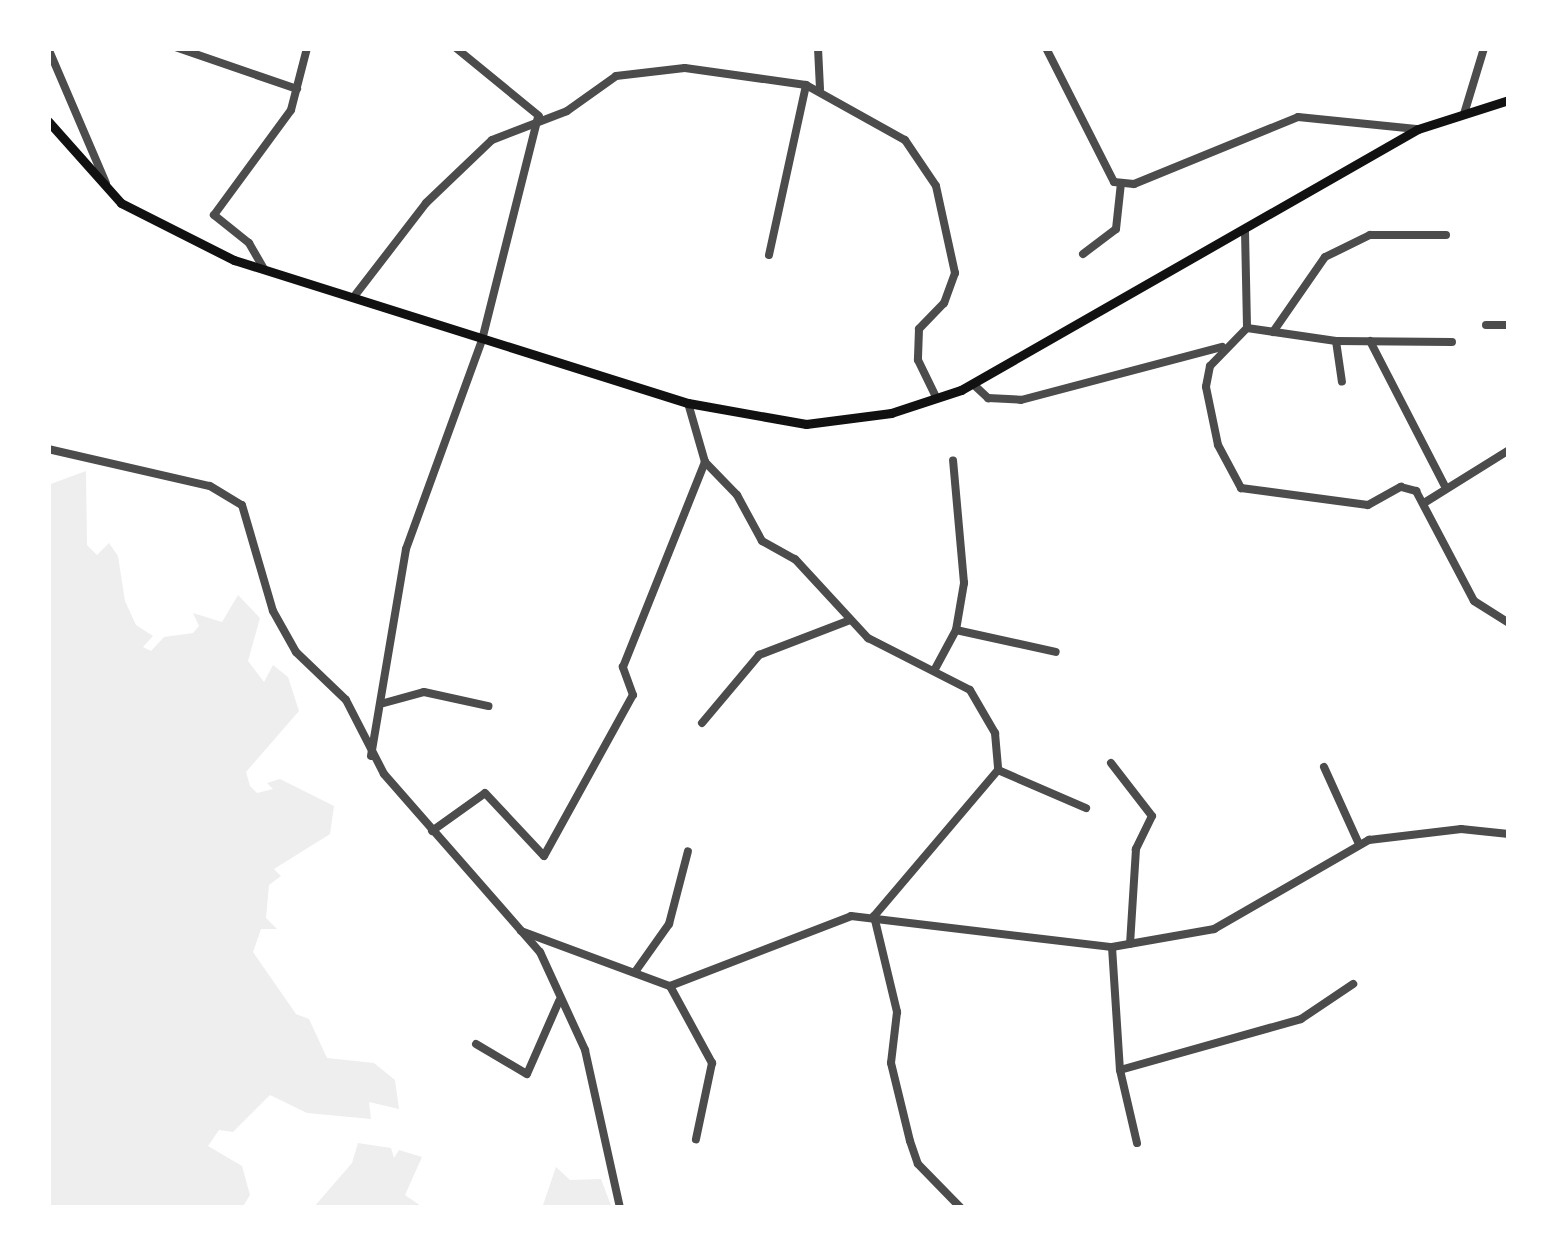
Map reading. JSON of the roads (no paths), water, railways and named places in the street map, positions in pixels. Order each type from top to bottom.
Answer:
[{"type":"main road","points":[[48,121],[106,187],[141,216],[265,270],[356,294],[482,340],[688,403],[806,424],[937,400],[973,384],[1418,130],[1509,100]]},
{"type":"street","points":[[48,48],[106,187]]},
{"type":"street","points":[[178,48],[297,89]]},
{"type":"street","points":[[265,270],[249,243],[214,215],[279,128],[297,89],[307,48]]},
{"type":"street","points":[[456,48],[538,116]]},
{"type":"street","points":[[818,48],[820,89]]},
{"type":"street","points":[[1046,48],[1121,183],[1116,229],[1083,254]]},
{"type":"street","points":[[1464,114],[1484,48]]},
{"type":"street","points":[[356,294],[445,183],[492,140],[538,116],[566,111],[616,76],[651,69],[806,85],[905,140],[936,185],[955,273],[944,303],[920,329],[918,360],[937,400]]},
{"type":"street","points":[[769,255],[806,85]]},
{"type":"street","points":[[370,758],[384,703],[406,549],[482,340],[538,116]]},
{"type":"street","points":[[1121,183],[1197,161],[1298,117],[1418,130]]},
{"type":"street","points":[[1246,231],[1247,328]]},
{"type":"street","points":[[1274,332],[1325,257],[1370,235],[1446,235]]},
{"type":"street","points":[[1486,325],[1509,325]]},
{"type":"street","points":[[1452,342],[1336,341],[1247,328],[1223,346],[1210,366],[1208,412],[1241,488],[1368,505],[1401,487],[1424,503],[1474,602],[1509,623]]},
{"type":"street","points":[[1336,341],[1342,382]]},
{"type":"street","points":[[1370,341],[1446,488]]},
{"type":"street","points":[[973,384],[988,398],[1021,400],[1223,346]]},
{"type":"street","points":[[688,403],[705,462],[737,495],[762,541],[795,559],[868,638],[970,690],[984,711],[998,770]]},
{"type":"street","points":[[48,449],[210,486],[242,505],[273,610],[296,652],[346,700],[370,758],[521,931],[560,1000],[585,1050],[620,1208]]},
{"type":"street","points":[[1424,503],[1509,450]]},
{"type":"street","points":[[935,669],[956,630],[964,583],[953,460]]},
{"type":"street","points":[[432,831],[485,793],[544,856],[633,695],[623,667],[705,462]]},
{"type":"street","points":[[702,723],[759,655],[850,620]]},
{"type":"street","points":[[956,630],[1056,652]]},
{"type":"street","points":[[384,703],[424,692],[488,706]]},
{"type":"street","points":[[1111,763],[1152,816],[1136,849],[1130,944]]},
{"type":"street","points":[[1324,767],[1359,844]]},
{"type":"street","points":[[998,770],[1086,808]]},
{"type":"street","points":[[874,916],[998,770]]},
{"type":"street","points":[[670,986],[826,922],[874,916],[1112,947],[1130,944],[1240,918],[1359,844],[1414,832],[1509,834]]},
{"type":"street","points":[[634,972],[669,924],[688,851]]},
{"type":"street","points":[[874,916],[897,1012],[891,1063],[910,1141],[918,1164],[961,1208]]},
{"type":"street","points":[[521,931],[670,986],[712,1063],[696,1139]]},
{"type":"street","points":[[1112,947],[1120,1070],[1137,1143]]},
{"type":"street","points":[[1120,1070],[1301,1018],[1353,984]]},
{"type":"street","points":[[476,1044],[527,1074],[560,1000]]}]
